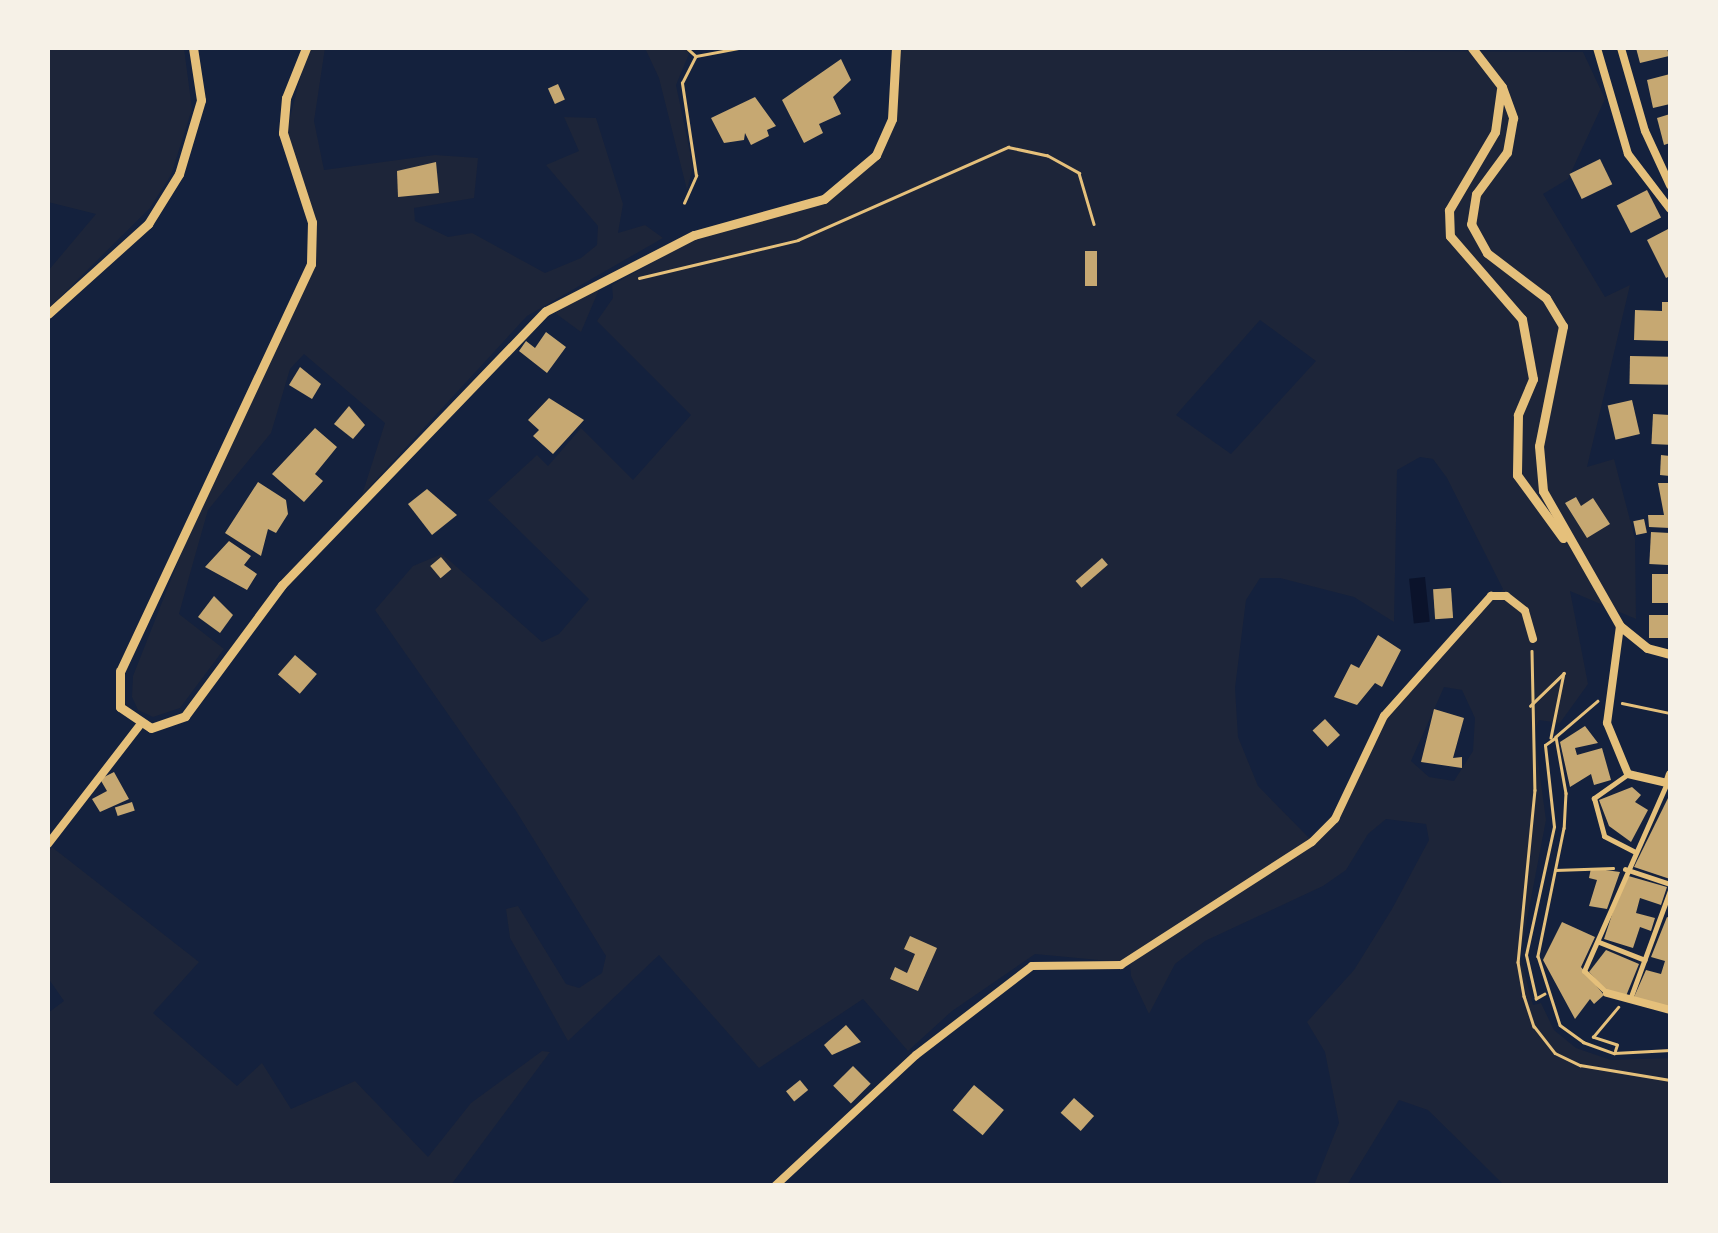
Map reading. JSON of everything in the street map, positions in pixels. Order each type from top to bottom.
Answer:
[{"type":"street","points":[[48,314],[148,224],[179,174],[200,100],[194,48]]},
{"type":"street","points":[[306,48],[286,98],[283,132],[312,222],[311,264],[120,672],[117,698],[140,725],[162,728],[184,716],[282,585],[546,311],[678,241],[824,198],[876,155],[892,118],[896,48]]},
{"type":"street","points":[[1472,48],[1502,87],[1514,118],[1507,152],[1476,194],[1472,224],[1488,253],[1546,298],[1563,326],[1539,446],[1543,491],[1570,545],[1620,626],[1647,648],[1670,654]]},
{"type":"street","points":[[1597,48],[1626,149],[1670,207]]},
{"type":"street","points":[[1621,48],[1645,131],[1670,185]]},
{"type":"street","points":[[1502,87],[1495,132],[1449,210],[1450,236],[1522,320],[1533,379],[1518,415],[1517,475],[1535,507],[1570,545]]},
{"type":"street","points":[[775,1186],[916,1056],[1032,966],[1121,965],[1312,842],[1335,819],[1384,716],[1491,596],[1506,596],[1526,611],[1534,639]]},
{"type":"street","points":[[1620,626],[1607,723],[1628,774]]},
{"type":"street","points":[[48,844],[140,725]]},
{"type":"street","points":[[1634,851],[1604,836],[1594,798],[1628,774],[1669,779],[1634,851],[1625,869],[1599,942],[1584,970],[1606,993],[1670,1010]]},
{"type":"street","points":[[1625,869],[1670,887],[1629,1002]]},
{"type":"street","points":[[1599,942],[1645,960]]},
{"type":"path","points":[[687,48],[696,56]]},
{"type":"path","points":[[696,56],[739,48]]},
{"type":"path","points":[[684,203],[696,164],[682,84],[696,56]]},
{"type":"path","points":[[637,279],[798,240],[1008,147],[1048,155],[1079,174],[1094,224]]},
{"type":"path","points":[[1534,639],[1529,707],[1535,790],[1518,962],[1534,1026],[1555,1053],[1580,1065],[1670,1080]]},
{"type":"path","points":[[1529,707],[1564,673],[1550,741]]},
{"type":"path","points":[[1546,993],[1536,998],[1526,955],[1554,827],[1545,744],[1608,696],[1630,708],[1670,713]]},
{"type":"path","points":[[1556,737],[1566,793],[1564,828],[1538,956],[1546,993],[1560,1025],[1583,1042],[1614,1052],[1670,1050]]},
{"type":"path","points":[[1554,827],[1564,828]]},
{"type":"path","points":[[1544,872],[1625,869]]},
{"type":"path","points":[[1536,912],[1545,913]]},
{"type":"path","points":[[1526,955],[1538,956]]},
{"type":"path","points":[[1614,1052],[1617,1045],[1593,1037],[1608,1012],[1629,1002]]},
{"type":"shaded area","points":[[48,48],[184,48],[192,109],[171,175],[150,208],[48,309],[48,271],[96,214],[48,202]]},
{"type":"shaded area","points":[[308,48],[325,48],[314,121],[324,170],[435,155],[478,158],[474,198],[414,208],[415,221],[448,237],[472,233],[545,273],[581,258],[597,245],[598,226],[546,165],[579,151],[564,117],[596,118],[623,204],[618,233],[645,225],[663,238],[527,316],[362,495],[385,423],[304,354],[290,369],[271,433],[208,510],[179,614],[224,649],[180,708],[153,717],[138,710],[132,697],[133,676],[196,516],[315,266],[315,224],[286,133]]},
{"type":"shaded area","points":[[645,48],[686,48],[689,54],[676,85],[693,167],[687,190],[659,78]]},
{"type":"shaded area","points":[[899,48],[1583,52],[1605,99],[1568,179],[1543,194],[1605,297],[1630,285],[1587,467],[1614,459],[1635,539],[1636,619],[1570,591],[1588,684],[1560,723],[1539,720],[1534,732],[1546,820],[1520,956],[1533,1005],[1541,1003],[1554,1030],[1576,1048],[1611,1060],[1670,1058],[1670,1185],[1504,1185],[1428,1110],[1399,1100],[1347,1185],[1314,1185],[1339,1123],[1325,1052],[1307,1022],[1354,970],[1392,909],[1429,840],[1426,824],[1386,819],[1368,834],[1346,870],[1323,886],[1205,941],[1175,964],[1149,1014],[1131,976],[1130,963],[1304,844],[1120,962],[1035,954],[952,1011],[908,1051],[863,999],[759,1068],[659,955],[568,1041],[510,938],[506,909],[518,906],[566,984],[579,988],[602,973],[606,956],[516,811],[375,610],[413,566],[442,554],[542,642],[559,634],[589,599],[488,500],[537,455],[548,466],[581,428],[633,480],[691,415],[597,321],[613,298],[612,285],[695,239],[826,201],[879,157],[896,120]],"holes":[[[1260,320],[1316,361],[1231,454],[1176,415]],[[1420,457],[1433,459],[1447,478],[1503,589],[1386,717],[1337,822],[1311,840],[1258,786],[1238,737],[1235,688],[1246,600],[1260,578],[1280,578],[1354,597],[1394,622],[1397,470]],[[1444,687],[1462,690],[1475,718],[1473,751],[1454,781],[1429,777],[1411,761]]]},
{"type":"shaded area","points":[[601,285],[581,332],[555,313]]},
{"type":"shaded area","points":[[1425,577],[1430,622],[1414,623],[1409,579]]},
{"type":"shaded area","points":[[48,844],[199,962],[153,1013],[237,1086],[262,1063],[291,1109],[355,1081],[428,1157],[471,1103],[542,1051],[550,1052],[451,1185],[48,1185],[48,1013],[64,1001],[48,978]]},
{"type":"building","points":[[1636,48],[1667,48],[1669,56],[1640,63]]},
{"type":"building","points":[[841,59],[851,80],[833,97],[841,114],[819,124],[823,133],[804,143],[782,100]]},
{"type":"building","points":[[1670,74],[1670,104],[1653,108],[1647,80]]},
{"type":"building","points":[[558,84],[565,100],[555,104],[548,88]]},
{"type":"building","points":[[755,97],[776,126],[767,130],[769,136],[751,145],[745,133],[744,140],[724,143],[711,118]]},
{"type":"building","points":[[1670,114],[1670,143],[1664,145],[1657,118]]},
{"type":"building","points":[[1600,159],[1612,184],[1582,199],[1569,174]]},
{"type":"building","points":[[436,162],[439,193],[398,197],[397,171]]},
{"type":"building","points":[[1647,190],[1661,218],[1631,233],[1617,205]]},
{"type":"building","points":[[1670,228],[1670,276],[1666,278],[1647,240]]},
{"type":"building","points":[[1085,251],[1097,251],[1097,286],[1085,286]]},
{"type":"building","points":[[1662,302],[1670,302],[1670,341],[1634,340],[1635,310],[1662,311]]},
{"type":"building","points":[[546,332],[566,347],[547,373],[519,351],[526,341],[535,348]]},
{"type":"building","points":[[1630,356],[1670,357],[1670,385],[1630,384]]},
{"type":"building","points":[[300,367],[321,384],[312,399],[289,385]]},
{"type":"building","points":[[549,398],[584,420],[553,454],[533,436],[539,430],[528,420]]},
{"type":"building","points":[[1632,400],[1640,434],[1616,440],[1608,406]]},
{"type":"building","points":[[349,406],[365,425],[353,439],[334,424]]},
{"type":"building","points":[[1653,414],[1670,415],[1668,445],[1651,444]]},
{"type":"building","points":[[315,428],[337,447],[315,474],[323,481],[304,502],[272,474]]},
{"type":"building","points":[[1661,455],[1670,456],[1670,476],[1660,475]]},
{"type":"building","points":[[258,482],[286,500],[288,514],[276,533],[268,529],[261,556],[225,533]]},
{"type":"building","points":[[1658,483],[1670,483],[1670,528],[1649,527],[1648,515],[1664,515]]},
{"type":"building","points":[[427,489],[457,515],[432,535],[408,504]]},
{"type":"building","points":[[1576,497],[1581,506],[1593,498],[1610,524],[1587,538],[1565,503]]},
{"type":"building","points":[[1644,519],[1647,533],[1636,535],[1633,521]]},
{"type":"building","points":[[1651,532],[1670,533],[1668,565],[1649,564]]},
{"type":"building","points":[[229,541],[251,556],[244,565],[257,574],[247,590],[205,567]]},
{"type":"building","points":[[441,557],[451,569],[441,578],[430,566]]},
{"type":"building","points":[[1102,558],[1108,565],[1081,588],[1076,581]]},
{"type":"building","points":[[1652,574],[1670,574],[1670,603],[1652,603]]},
{"type":"building","points":[[1451,588],[1453,618],[1435,619],[1433,589]]},
{"type":"building","points":[[214,596],[233,615],[220,633],[198,617]]},
{"type":"building","points":[[1649,615],[1670,615],[1670,638],[1649,638]]},
{"type":"building","points":[[1378,635],[1401,650],[1382,687],[1375,683],[1357,705],[1334,697],[1351,664],[1359,668]]},
{"type":"building","points":[[295,655],[317,674],[300,694],[278,675]]},
{"type":"building","points":[[1434,709],[1464,718],[1453,758],[1462,757],[1462,768],[1421,762]]},
{"type":"building","points":[[1325,719],[1340,735],[1328,747],[1313,731]]},
{"type":"building","points":[[1585,726],[1598,743],[1575,748],[1577,755],[1602,748],[1611,780],[1594,785],[1591,774],[1570,787],[1560,742]]},
{"type":"building","points":[[114,772],[129,799],[100,812],[92,799],[107,791],[100,779]]},
{"type":"building","points":[[1632,787],[1641,795],[1635,802],[1648,810],[1631,842],[1609,826],[1599,800]]},
{"type":"building","points":[[1670,794],[1670,879],[1634,867]]},
{"type":"building","points":[[132,802],[135,811],[118,816],[115,808]]},
{"type":"building","points":[[1591,868],[1620,872],[1607,909],[1589,906],[1597,880],[1589,878]]},
{"type":"building","points":[[1625,875],[1667,887],[1661,905],[1640,898],[1636,913],[1655,918],[1651,931],[1640,927],[1633,948],[1604,939]]},
{"type":"building","points":[[1667,917],[1670,1007],[1634,997],[1646,970],[1661,974],[1665,961],[1651,957]]},
{"type":"building","points":[[1562,922],[1595,937],[1581,967],[1604,995],[1594,1004],[1590,999],[1575,1019],[1543,960]]},
{"type":"building","points":[[910,936],[937,948],[918,991],[890,979],[895,967],[907,973],[915,954],[904,949]]},
{"type":"building","points":[[1606,950],[1639,964],[1626,996],[1606,991],[1589,972]]},
{"type":"building","points":[[846,1025],[861,1042],[832,1055],[824,1045]]},
{"type":"building","points":[[853,1066],[871,1084],[851,1103],[833,1086]]},
{"type":"building","points":[[800,1080],[808,1090],[794,1101],[786,1091]]},
{"type":"building","points":[[974,1085],[1004,1110],[983,1135],[953,1110]]},
{"type":"building","points":[[1074,1098],[1094,1116],[1081,1131],[1061,1113]]}]
